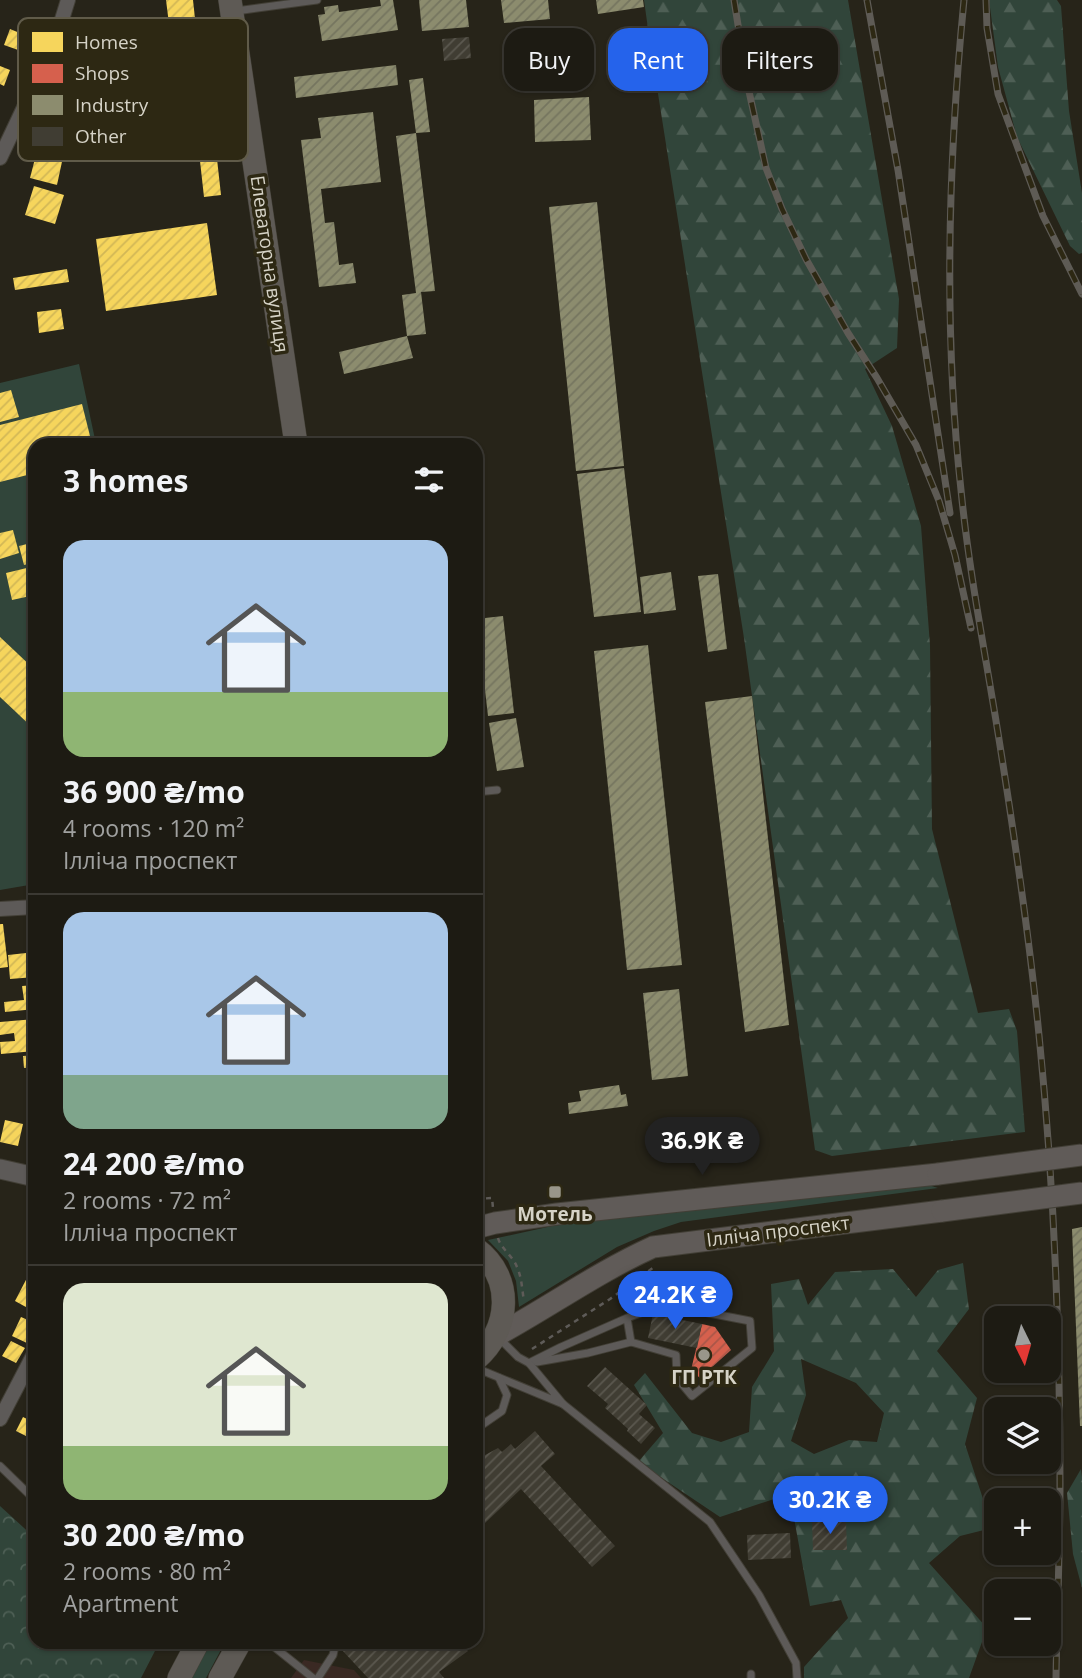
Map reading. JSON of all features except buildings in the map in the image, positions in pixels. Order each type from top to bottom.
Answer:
[{"type":"main road","name":"Елеваторна вулиця","points":[[248,121],[295,438]]},
{"type":"main road","name":"Ілліча проспект","points":[[483,1226],[557,1214],[938,1174],[1082,1155]]},
{"type":"main road","name":"Ілліча проспект","points":[[496,1336],[620,1262],[653,1247],[1082,1193]]},
{"type":"main road","points":[[483,1254],[493,1267],[503,1291],[503,1313],[496,1336],[483,1354]]},
{"type":"main road","points":[[178,1678],[194,1649]]},
{"type":"main road","points":[[220,1678],[236,1649]]},
{"type":"street","points":[[62,18],[68,0]]},
{"type":"street","points":[[0,158],[18,120]]},
{"type":"street","points":[[0,909],[28,907]]},
{"type":"street","points":[[0,1169],[28,1175]]},
{"type":"street","points":[[0,1419],[28,1365]]},
{"type":"lane","points":[[231,6],[317,0]]},
{"type":"lane","points":[[483,791],[497,790]]},
{"type":"lane","points":[[668,1305],[750,1321],[752,1348],[692,1396],[677,1378],[677,1355],[631,1342],[588,1353],[529,1363],[627,1318],[668,1305]]},
{"type":"lane","points":[[627,1318],[631,1342]]},
{"type":"lane","points":[[496,1336],[518,1357],[529,1363],[563,1404],[710,1522],[760,1595],[796,1663],[797,1678]]},
{"type":"lane","points":[[483,1371],[563,1404]]},
{"type":"lane","points":[[483,1424],[502,1410],[507,1395],[498,1377]]},
{"type":"lane","points":[[0,1466],[28,1493]]},
{"type":"lane","points":[[277,1649],[316,1678],[334,1649]]},
{"type":"path","points":[[518,1357],[663,1262]]},
{"type":"shaded area","points":[[304,1660],[354,1670],[361,1678],[291,1678]]},
{"type":"green space","points":[[644,0],[848,0],[899,299],[897,348],[865,369],[892,426],[921,526],[930,645],[932,829],[978,1013],[1009,1009],[1017,1031],[1025,1132],[832,1156],[815,1150],[744,638],[658,91],[708,91],[708,28],[648,28]]},
{"type":"green space","points":[[989,0],[1057,0],[1061,6],[1069,111],[1082,193],[1082,253],[1079,254],[1070,246],[1017,137],[998,67]]},
{"type":"green space","points":[[79,364],[95,438],[28,438],[28,885],[0,890],[0,383]]},
{"type":"green space","points":[[919,1182],[938,1188],[681,1222],[617,1247],[519,1307],[516,1281],[508,1261],[488,1240],[552,1226],[842,1189]]},
{"type":"green space","points":[[963,1263],[969,1309],[937,1351],[977,1398],[965,1444],[984,1502],[984,1530],[960,1536],[929,1563],[984,1625],[984,1636],[969,1678],[804,1678],[804,1667],[848,1618],[841,1600],[810,1606],[792,1507],[774,1499],[720,1517],[638,1462],[663,1433],[634,1385],[645,1373],[692,1433],[721,1442],[749,1432],[752,1387],[774,1351],[771,1284],[799,1279],[808,1305],[835,1272],[893,1269],[916,1297],[938,1270]],"holes":[[[801,1359],[856,1383],[884,1413],[877,1442],[849,1440],[814,1454],[791,1441],[806,1395]]]},
{"type":"green space","points":[[1081,1469],[1082,1588],[1073,1554],[1067,1493]]},
{"type":"green space","points":[[0,1506],[28,1532],[28,1649],[156,1649],[141,1678],[0,1678]]},
{"type":"green space","points":[[205,1649],[221,1649],[206,1678],[190,1678]]},
{"type":"railway","points":[[734,0],[748,87],[766,168],[806,259],[916,445],[939,501],[955,555],[971,628]]},
{"type":"railway","points":[[867,0],[898,170],[950,513]]},
{"type":"railway","points":[[964,0],[951,184],[950,306],[955,429],[964,521],[1021,884],[1044,1091],[1059,1371],[1060,1507],[1056,1678]]},
{"type":"railway","points":[[986,0],[987,28],[998,94],[1043,216],[1082,294]]},
{"type":"place","name":"Мотель","points":[[555,1192]]},
{"type":"place","name":"ГП РТК","points":[[704,1355]]}]
